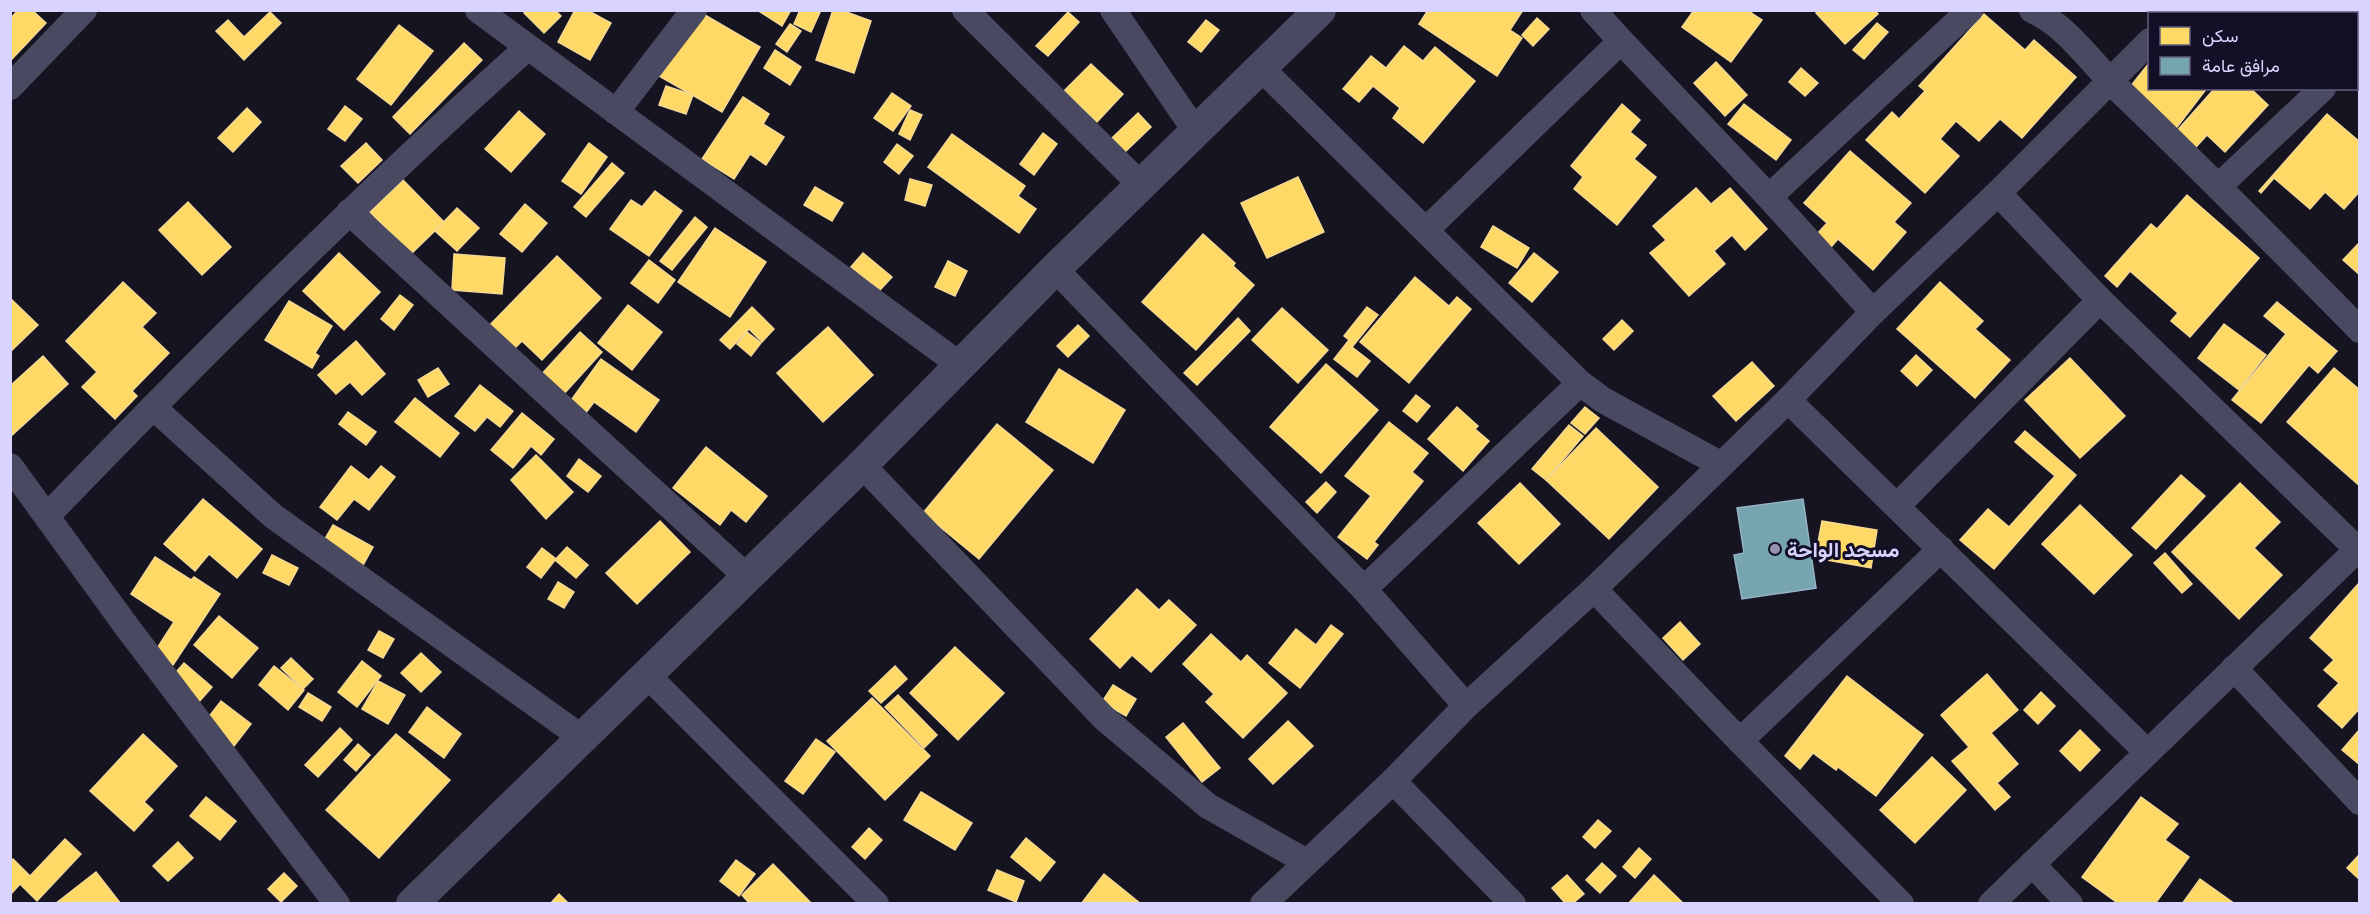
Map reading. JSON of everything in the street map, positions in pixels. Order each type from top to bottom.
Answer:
[{"type":"street","points":[[10,87],[84,10]]},
{"type":"street","points":[[478,10],[960,365]]},
{"type":"street","points":[[616,112],[694,10]]},
{"type":"street","points":[[965,10],[1141,185]]},
{"type":"street","points":[[1113,10],[1196,132]]},
{"type":"street","points":[[412,903],[862,465],[1055,269],[1320,10]]},
{"type":"street","points":[[1593,10],[1874,312]]},
{"type":"street","points":[[1769,197],[1970,10]]},
{"type":"street","points":[[2032,10],[2059,26],[2079,45],[2110,81],[2219,186],[2360,330]]},
{"type":"street","points":[[1426,230],[1621,41]]},
{"type":"street","points":[[1263,903],[1393,781],[1466,706],[1594,589],[2148,43]]},
{"type":"street","points":[[47,516],[349,212],[419,144],[527,48]]},
{"type":"street","points":[[1261,68],[1580,383],[1604,400],[1720,464]]},
{"type":"street","points":[[2219,186],[2321,90]]},
{"type":"street","points":[[1991,903],[2358,548],[2100,300],[1998,193]]},
{"type":"street","points":[[349,212],[747,576]]},
{"type":"street","points":[[1055,269],[1364,589],[1466,706]]},
{"type":"street","points":[[1897,506],[2100,300]]},
{"type":"street","points":[[1364,589],[1580,383]]},
{"type":"street","points":[[1788,400],[2147,752]]},
{"type":"street","points":[[153,407],[273,516],[581,737]]},
{"type":"street","points":[[862,465],[1104,718],[1208,806],[1307,862]]},
{"type":"street","points":[[10,466],[127,627],[337,903]]},
{"type":"street","points":[[1740,741],[1941,549]]},
{"type":"street","points":[[1594,589],[1740,741],[1901,903]]},
{"type":"street","points":[[2234,668],[2360,802]]},
{"type":"street","points":[[646,674],[876,903]]},
{"type":"street","points":[[1393,781],[1500,899]]},
{"type":"street","points":[[2032,864],[2070,903]]},
{"type":"building: سكن","points":[[18,10],[32,10],[46,23],[10,61],[10,19]]},
{"type":"building: سكن","points":[[526,10],[555,10],[561,16],[544,33],[524,13]]},
{"type":"building: سكن","points":[[575,10],[587,10],[611,23],[590,60],[558,42]]},
{"type":"building: سكن","points":[[757,10],[791,10],[782,26]]},
{"type":"building: سكن","points":[[800,10],[821,10],[811,32],[794,24]]},
{"type":"building: سكن","points":[[833,10],[841,10],[871,21],[854,73],[816,60]]},
{"type":"building: سكن","points":[[1428,10],[1523,10],[1510,30],[1522,38],[1497,76],[1419,24]]},
{"type":"building: سكن","points":[[1694,10],[1753,10],[1751,13],[1762,20],[1731,62],[1682,27]]},
{"type":"building: سكن","points":[[1819,10],[1875,10],[1878,14],[1845,44],[1816,13]]},
{"type":"building: سكن","points":[[2252,10],[2298,10],[2300,12],[2250,12]]},
{"type":"building: سكن","points":[[2337,10],[2360,10],[2360,17],[2358,19],[2358,12]]},
{"type":"building: سكن","points":[[698,11],[760,47],[722,112],[659,76]]},
{"type":"building: سكن","points":[[270,12],[281,23],[244,60],[216,31],[228,20],[244,37]]},
{"type":"building: سكن","points":[[1068,12],[1079,22],[1048,56],[1036,46]]},
{"type":"building: سكن","points":[[1984,14],[2025,50],[2034,40],[2076,77],[2022,138],[2000,119],[1979,141],[1956,121],[1940,139],[1959,156],[1925,193],[1866,140],[1892,112],[1899,119],[1925,91],[1919,86]]},
{"type":"building: سكن","points":[[1537,18],[1549,29],[1533,46],[1522,35]]},
{"type":"building: سكن","points":[[1206,20],[1219,30],[1201,52],[1188,42]]},
{"type":"building: سكن","points":[[1877,23],[1888,32],[1864,59],[1853,50]]},
{"type":"building: سكن","points":[[790,24],[801,31],[787,52],[776,44]]},
{"type":"building: سكن","points":[[399,25],[433,51],[391,105],[357,79]]},
{"type":"building: سكن","points":[[464,43],[482,60],[410,134],[393,117]]},
{"type":"building: سكن","points":[[1404,46],[1423,61],[1435,47],[1475,81],[1423,143],[1393,118],[1400,108],[1373,86],[1359,102],[1343,89],[1371,56],[1386,68]]},
{"type":"building: سكن","points":[[775,50],[801,67],[790,85],[764,68]]},
{"type":"building: سكن","points":[[1716,62],[1747,95],[1725,116],[1694,83]]},
{"type":"building: سكن","points":[[1091,64],[1123,94],[1097,122],[1064,91]]},
{"type":"building: سكن","points":[[2148,64],[2148,90],[2205,90],[2171,135],[2130,87]]},
{"type":"building: سكن","points":[[1801,68],[1818,83],[1805,96],[1789,82]]},
{"type":"building: سكن","points":[[666,86],[693,95],[686,114],[659,105]]},
{"type":"building: سكن","points":[[2213,90],[2252,90],[2268,105],[2225,152],[2207,135],[2186,158],[2167,142]]},
{"type":"building: سكن","points":[[892,93],[911,106],[893,131],[874,118]]},
{"type":"building: سكن","points":[[743,97],[769,114],[763,124],[784,137],[766,165],[750,154],[734,179],[702,159]]},
{"type":"building: سكن","points":[[1622,104],[1640,120],[1630,132],[1646,145],[1634,159],[1656,177],[1617,225],[1574,189],[1583,177],[1571,166]]},
{"type":"building: سكن","points":[[1744,104],[1791,140],[1776,160],[1728,124]]},
{"type":"building: سكن","points":[[345,106],[362,119],[345,141],[328,129]]},
{"type":"building: سكن","points":[[247,108],[261,122],[233,152],[218,138]]},
{"type":"building: سكن","points":[[910,110],[922,115],[910,140],[899,134]]},
{"type":"building: سكن","points":[[519,111],[545,134],[511,172],[485,149]]},
{"type":"building: سكن","points":[[1138,113],[1151,127],[1125,152],[1112,138]]},
{"type":"building: سكن","points":[[2327,114],[2360,142],[2360,191],[2344,209],[2325,192],[2310,209],[2274,178],[2261,193],[2259,191]]},
{"type":"building: سكن","points":[[1043,133],[1057,144],[1034,175],[1020,164]]},
{"type":"building: سكن","points":[[952,134],[1025,186],[1018,196],[1036,209],[1019,233],[928,167]]},
{"type":"building: سكن","points":[[366,143],[382,160],[358,183],[341,166]]},
{"type":"building: سكن","points":[[589,143],[607,157],[581,194],[562,181]]},
{"type":"building: سكن","points":[[897,144],[913,156],[899,174],[884,162]]},
{"type":"building: سكن","points":[[1850,151],[1911,203],[1894,222],[1906,232],[1873,270],[1838,239],[1825,254],[1810,242],[1827,223],[1804,203]]},
{"type":"building: سكن","points":[[612,163],[624,173],[586,217],[574,207]]},
{"type":"building: سكن","points":[[1298,177],[1324,232],[1267,258],[1241,203]]},
{"type":"building: سكن","points":[[910,179],[932,185],[925,206],[905,200]]},
{"type":"building: سكن","points":[[403,180],[444,222],[411,254],[370,212]]},
{"type":"building: سكن","points":[[815,187],[843,203],[832,221],[804,205]]},
{"type":"building: سكن","points":[[1696,188],[1711,204],[1730,188],[1767,229],[1745,250],[1732,235],[1714,251],[1725,264],[1689,296],[1650,253],[1666,240],[1653,226]]},
{"type":"building: سكن","points":[[655,191],[682,211],[649,256],[610,229],[631,200],[642,207]]},
{"type":"building: سكن","points":[[2187,195],[2259,258],[2190,337],[2171,321],[2178,313],[2130,271],[2117,287],[2105,276],[2151,224],[2157,229]]},
{"type":"building: سكن","points":[[188,202],[231,247],[202,275],[159,230]]},
{"type":"building: سكن","points":[[525,204],[547,223],[522,252],[500,234]]},
{"type":"building: سكن","points":[[457,208],[479,228],[457,251],[435,231]]},
{"type":"building: سكن","points":[[695,217],[707,227],[672,270],[660,261]]},
{"type":"building: سكن","points":[[1493,226],[1529,248],[1517,268],[1481,247]]},
{"type":"building: سكن","points":[[715,228],[766,262],[730,317],[678,282]]},
{"type":"building: سكن","points":[[1203,234],[1235,263],[1233,266],[1254,285],[1196,350],[1142,302]]},
{"type":"building: سكن","points":[[2360,242],[2360,275],[2343,260]]},
{"type":"building: سكن","points":[[339,253],[380,292],[344,330],[303,291]]},
{"type":"building: سكن","points":[[863,253],[892,277],[880,290],[851,267]]},
{"type":"building: سكن","points":[[1534,253],[1558,272],[1532,302],[1509,283]]},
{"type":"building: سكن","points":[[454,254],[505,258],[502,294],[452,290]]},
{"type":"building: سكن","points":[[557,256],[601,298],[542,360],[522,341],[511,352],[487,328]]},
{"type":"building: سكن","points":[[649,260],[675,280],[658,303],[631,283]]},
{"type":"building: سكن","points":[[948,261],[967,271],[955,296],[935,287]]},
{"type":"building: سكن","points":[[1415,277],[1449,306],[1457,297],[1471,309],[1409,383],[1360,342]]},
{"type":"building: سكن","points":[[123,282],[156,313],[142,327],[169,353],[132,391],[137,396],[115,419],[82,387],[97,372],[66,341]]},
{"type":"building: سكن","points":[[1940,282],[1983,321],[1975,329],[2010,360],[1975,398],[1897,329]]},
{"type":"building: سكن","points":[[400,295],[413,305],[394,330],[381,319]]},
{"type":"building: سكن","points":[[10,298],[38,325],[10,352]]},
{"type":"building: سكن","points":[[289,301],[332,326],[315,353],[319,356],[312,368],[265,340]]},
{"type":"building: سكن","points":[[2277,302],[2337,351],[2318,373],[2309,365],[2261,423],[2232,400],[2286,334],[2264,316]]},
{"type":"building: سكن","points":[[628,305],[662,332],[632,370],[598,343]]},
{"type":"building: سكن","points":[[752,307],[774,329],[762,342],[749,329],[730,349],[720,340]]},
{"type":"building: سكن","points":[[1367,307],[1378,315],[1352,347],[1370,361],[1357,377],[1334,359],[1349,340],[1344,336]]},
{"type":"building: سكن","points":[[1282,308],[1328,350],[1298,383],[1252,340]]},
{"type":"building: سكن","points":[[1238,318],[1250,331],[1197,385],[1184,373]]},
{"type":"building: سكن","points":[[1622,320],[1633,331],[1614,350],[1603,339]]},
{"type":"building: سكن","points":[[2224,324],[2266,355],[2239,390],[2198,358]]},
{"type":"building: سكن","points":[[1078,325],[1089,336],[1068,357],[1057,346]]},
{"type":"building: سكن","points":[[828,327],[873,375],[823,422],[777,373]]},
{"type":"building: سكن","points":[[580,332],[602,352],[562,396],[540,376]]},
{"type":"building: سكن","points":[[747,332],[761,343],[751,356],[737,344]]},
{"type":"building: سكن","points":[[356,341],[385,374],[362,395],[350,382],[336,394],[318,375]]},
{"type":"building: سكن","points":[[1916,355],[1932,370],[1917,386],[1901,371]]},
{"type":"building: سكن","points":[[43,356],[68,384],[10,437],[10,386]]},
{"type":"building: سكن","points":[[2070,358],[2125,416],[2080,458],[2025,400]]},
{"type":"building: سكن","points":[[601,359],[659,400],[636,432],[594,402],[585,414],[569,403]]},
{"type":"building: سكن","points":[[1752,362],[1774,386],[1736,421],[1713,396]]},
{"type":"building: سكن","points":[[1326,364],[1378,410],[1321,473],[1270,427]]},
{"type":"building: سكن","points":[[438,368],[449,384],[428,397],[418,380]]},
{"type":"building: سكن","points":[[2334,368],[2360,390],[2360,486],[2287,422]]},
{"type":"building: سكن","points":[[1059,369],[1125,410],[1093,463],[1026,422]]},
{"type":"building: سكن","points":[[480,385],[513,411],[500,427],[487,417],[475,431],[455,416]]},
{"type":"building: سكن","points":[[1416,395],[1430,406],[1417,422],[1403,411]]},
{"type":"building: سكن","points":[[415,398],[459,433],[440,457],[395,422]]},
{"type":"building: سكن","points":[[1457,407],[1478,426],[1475,429],[1489,441],[1463,471],[1428,439]]},
{"type":"building: سكن","points":[[1585,407],[1599,418],[1585,434],[1571,423]]},
{"type":"building: سكن","points":[[348,412],[376,432],[366,445],[339,424]]},
{"type":"building: سكن","points":[[522,413],[554,439],[541,455],[531,446],[513,468],[491,450]]},
{"type":"building: سكن","points":[[1389,422],[1428,453],[1412,472],[1423,481],[1374,542],[1378,545],[1367,559],[1338,537],[1371,496],[1345,476]]},
{"type":"building: سكن","points":[[997,424],[1053,470],[979,559],[923,513]]},
{"type":"building: سكن","points":[[1569,425],[1583,436],[1546,480],[1532,469]]},
{"type":"building: سكن","points":[[1596,428],[1658,487],[1609,539],[1546,480]]},
{"type":"building: سكن","points":[[2025,431],[2076,475],[1994,569],[1960,540],[1988,509],[2009,527],[2055,476],[2015,442]]},
{"type":"building: سكن","points":[[706,447],[767,496],[746,522],[731,510],[720,525],[673,488]]},
{"type":"building: سكن","points":[[536,455],[573,492],[546,519],[511,480]]},
{"type":"building: سكن","points":[[579,459],[601,476],[588,492],[567,476]]},
{"type":"building: سكن","points":[[351,466],[369,480],[381,466],[395,477],[369,510],[354,499],[337,520],[320,507]]},
{"type":"building: سكن","points":[[2181,475],[2205,496],[2156,549],[2132,528]]},
{"type":"building: سكن","points":[[1326,482],[1336,492],[1317,513],[1306,502]]},
{"type":"building: سكن","points":[[1520,483],[1560,524],[1519,564],[1478,523]]},
{"type":"building: سكن","points":[[2240,483],[2280,522],[2254,548],[2282,575],[2239,619],[2172,552]]},
{"type":"building: سكن","points":[[203,499],[262,549],[237,578],[209,554],[195,571],[164,544]]},
{"type":"building: سكن","points":[[2080,505],[2132,555],[2094,594],[2042,544]]},
{"type":"building: سكن","points":[[660,521],[690,552],[637,604],[606,573]]},
{"type":"building: سكن","points":[[1822,521],[1877,530],[1871,568],[1815,558]]},
{"type":"building: سكن","points":[[333,525],[373,547],[362,567],[322,544]]},
{"type":"building: سكن","points":[[567,547],[588,565],[576,578],[555,560]]},
{"type":"building: سكن","points":[[542,548],[556,559],[541,578],[527,567]]},
{"type":"building: سكن","points":[[2165,553],[2192,584],[2182,593],[2154,563]]},
{"type":"building: سكن","points":[[272,555],[298,568],[289,585],[263,573]]},
{"type":"building: سكن","points":[[155,557],[191,580],[194,577],[220,594],[173,665],[154,653],[174,622],[131,594]]},
{"type":"building: سكن","points":[[558,582],[574,592],[564,608],[548,599]]},
{"type":"building: سكن","points":[[2360,582],[2360,708],[2342,728],[2318,706],[2339,683],[2324,670],[2334,660],[2310,638]]},
{"type":"building: سكن","points":[[1137,589],[1159,610],[1169,600],[1196,625],[1151,672],[1132,655],[1120,668],[1090,639]]},
{"type":"building: سكن","points":[[219,616],[258,648],[232,678],[194,645]]},
{"type":"building: سكن","points":[[1680,622],[1700,644],[1683,660],[1663,638]]},
{"type":"building: سكن","points":[[1331,625],[1343,634],[1300,688],[1269,663],[1296,629],[1316,645]]},
{"type":"building: سكن","points":[[379,631],[394,639],[383,658],[368,650]]},
{"type":"building: سكن","points":[[1211,634],[1241,662],[1247,655],[1287,693],[1243,738],[1206,702],[1214,694],[1183,664]]},
{"type":"building: سكن","points":[[955,647],[1004,693],[958,740],[910,693]]},
{"type":"building: سكن","points":[[421,653],[441,672],[421,692],[401,673]]},
{"type":"building: سكن","points":[[291,658],[313,679],[303,689],[281,668]]},
{"type":"building: سكن","points":[[362,661],[381,676],[357,707],[338,692]]},
{"type":"building: سكن","points":[[184,663],[212,687],[198,703],[170,679]]},
{"type":"building: سكن","points":[[274,666],[304,690],[288,710],[259,685]]},
{"type":"building: سكن","points":[[895,666],[907,679],[881,703],[869,691]]},
{"type":"building: سكن","points":[[1987,674],[2018,710],[1991,733],[2018,764],[1997,783],[2010,797],[1995,810],[1952,761],[1969,747],[1941,715]]},
{"type":"building: سكن","points":[[1847,676],[1923,735],[1876,796],[1838,767],[1836,770],[1813,753],[1800,769],[1785,756]]},
{"type":"building: سكن","points":[[378,681],[405,695],[388,724],[362,709]]},
{"type":"building: سكن","points":[[1113,685],[1136,699],[1126,716],[1102,702]]},
{"type":"building: سكن","points":[[2041,692],[2055,706],[2038,724],[2024,710]]},
{"type":"building: سكن","points":[[308,693],[331,707],[322,721],[299,707]]},
{"type":"building: سكن","points":[[898,695],[937,735],[924,748],[885,707]]},
{"type":"building: سكن","points":[[872,698],[930,756],[885,800],[827,741]]},
{"type":"building: سكن","points":[[221,701],[251,724],[234,746],[204,723]]},
{"type":"building: سكن","points":[[427,707],[461,734],[444,758],[409,732]]},
{"type":"building: سكن","points":[[1288,721],[1313,746],[1273,784],[1249,759]]},
{"type":"building: سكن","points":[[1183,723],[1220,768],[1202,782],[1166,737]]},
{"type":"building: سكن","points":[[340,728],[352,740],[318,777],[305,765]]},
{"type":"building: سكن","points":[[2360,729],[2360,765],[2342,750]]},
{"type":"building: سكن","points":[[2080,730],[2100,750],[2080,771],[2060,751]]},
{"type":"building: سكن","points":[[143,734],[177,766],[144,802],[153,810],[134,831],[90,791]]},
{"type":"building: سكن","points":[[396,734],[450,780],[379,858],[326,810]]},
{"type":"building: سكن","points":[[816,739],[835,752],[803,794],[785,781]]},
{"type":"building: سكن","points":[[358,744],[370,755],[356,771],[344,760]]},
{"type":"building: سكن","points":[[1932,757],[1966,790],[1915,843],[1880,810]]},
{"type":"building: سكن","points":[[921,792],[972,823],[955,850],[904,820]]},
{"type":"building: سكن","points":[[206,797],[236,821],[220,840],[190,816]]},
{"type":"building: سكن","points":[[2141,797],[2178,824],[2165,840],[2189,857],[2155,904],[2119,904],[2082,877]]},
{"type":"building: سكن","points":[[1598,820],[1611,831],[1595,848],[1583,837]]},
{"type":"building: سكن","points":[[869,828],[882,840],[865,859],[852,847]]},
{"type":"building: سكن","points":[[1026,838],[1055,862],[1040,881],[1011,857]]},
{"type":"building: سكن","points":[[65,839],[81,854],[37,901],[20,884],[12,893],[10,891],[10,862],[13,859],[30,876]]},
{"type":"building: سكن","points":[[178,842],[193,858],[168,881],[153,866]]},
{"type":"building: سكن","points":[[1639,848],[1651,859],[1635,878],[1623,867]]},
{"type":"building: سكن","points":[[2360,854],[2360,878],[2359,879],[2347,868]]},
{"type":"building: سكن","points":[[736,860],[755,874],[739,896],[720,881]]},
{"type":"building: سكن","points":[[1602,863],[1616,876],[1600,893],[1586,880]]},
{"type":"building: سكن","points":[[773,864],[812,904],[750,904],[742,895]]},
{"type":"building: سكن","points":[[997,870],[1024,881],[1016,902],[988,890]]},
{"type":"building: سكن","points":[[96,872],[121,904],[55,904]]},
{"type":"building: سكن","points":[[284,873],[297,886],[281,902],[268,889]]},
{"type":"building: سكن","points":[[1104,874],[1141,904],[1081,904]]},
{"type":"building: سكن","points":[[1567,875],[1584,894],[1572,904],[1566,904],[1552,888]]},
{"type":"building: سكن","points":[[1654,875],[1684,904],[1628,904]]},
{"type":"building: سكن","points":[[2200,879],[2235,904],[2182,904]]},
{"type":"building: سكن","points":[[559,894],[569,904],[550,904]]},
{"type":"building: مرافق عامة","points":[[1803,499],[1816,588],[1742,599],[1734,555],[1744,553],[1737,508]]},
{"type":"place","name":"مسجد الواحة","points":[[1775,549]]}]
